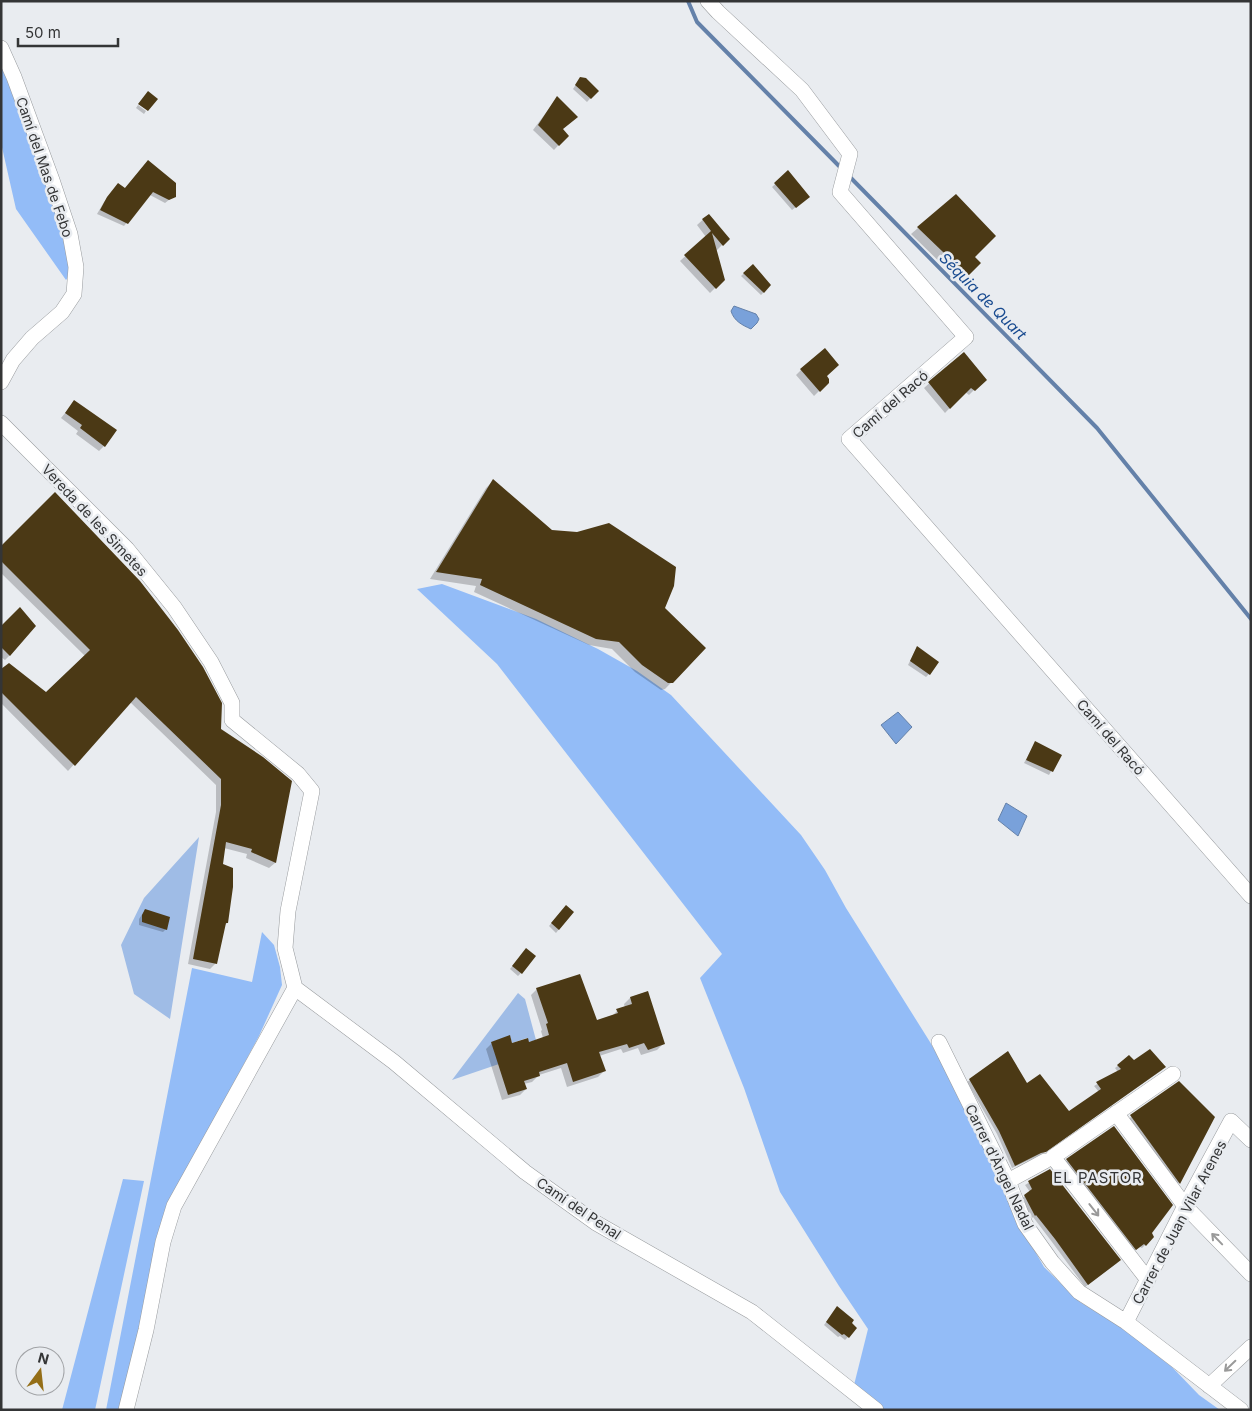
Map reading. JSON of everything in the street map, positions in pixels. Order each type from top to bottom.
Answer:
[{"type":"street","name":"Camí del Racó","points":[[708,1],[802,90],[850,154],[840,192],[966,337],[849,439],[1251,896]]},
{"type":"street","name":"Camí del Mas de Febo","points":[[1,48],[14,77],[52,180],[70,234],[76,267],[74,294],[62,312],[32,338],[13,360],[1,382]]},
{"type":"street","name":"Vereda de les Simetes","points":[[1,422],[127,549],[174,607],[211,662],[232,703],[232,720],[298,774],[312,791],[287,920],[285,948],[295,988]]},
{"type":"street","points":[[126,1410],[146,1330],[163,1242],[174,1206],[295,988]]},
{"type":"street","name":"Camí del Penal","points":[[295,988],[394,1062],[525,1172],[596,1223],[752,1312],[876,1410]]},
{"type":"street","name":"Carrer d'Àngel Nadal","points":[[939,1042],[1008,1182],[1025,1224],[1052,1262],[1079,1292],[1126,1322],[1241,1410]]},
{"type":"street","points":[[1008,1182],[1049,1159],[1173,1074]]},
{"type":"street","points":[[1116,1113],[1185,1206],[1251,1274]]},
{"type":"street","name":"Carrer de Juan Vilar Arenes","points":[[1126,1322],[1231,1121],[1251,1140]]},
{"type":"street","points":[[1049,1159],[1148,1280]]},
{"type":"street","points":[[1209,1386],[1251,1346]]},
{"type":"shaded area","points":[[1,49],[76,267],[66,280],[16,209],[1,143]]},
{"type":"shaded area","points":[[734,306],[756,314],[759,319],[751,329],[744,326],[734,317],[731,311]]},
{"type":"shaded area","points":[[442,584],[536,619],[598,649],[637,671],[671,695],[801,835],[825,870],[846,908],[930,1042],[1002,1170],[1021,1227],[1044,1267],[1080,1302],[1121,1327],[1172,1367],[1199,1395],[1220,1410],[882,1410],[854,1385],[868,1329],[780,1192],[744,1088],[700,978],[722,954],[497,664],[417,589]]},
{"type":"shaded area","points":[[898,712],[912,727],[896,744],[881,725]]},
{"type":"shaded area","points":[[1006,803],[1027,816],[1018,836],[998,820]]},
{"type":"shaded area","points":[[199,837],[170,1019],[134,994],[121,945],[144,898]]},
{"type":"shaded area","points":[[262,932],[274,945],[280,967],[282,985],[259,1036],[173,1196],[119,1410],[106,1410],[192,968],[252,982]]},
{"type":"shaded area","points":[[518,993],[525,999],[536,1040],[529,1042],[527,1038],[512,1043],[510,1036],[492,1042],[499,1064],[452,1080]]},
{"type":"shaded area","points":[[123,1179],[144,1181],[95,1410],[62,1410]]},
{"type":"building","points":[[580,77],[586,78],[599,91],[591,99],[575,85]]},
{"type":"building","points":[[148,91],[158,99],[148,111],[138,104]]},
{"type":"building","points":[[557,96],[578,117],[563,129],[569,136],[559,146],[538,125]]},
{"type":"building","points":[[148,160],[176,183],[176,197],[169,200],[153,192],[128,224],[100,210],[118,183],[125,188]]},
{"type":"building","points":[[788,170],[810,197],[796,208],[774,183]]},
{"type":"building","points":[[956,194],[996,236],[975,257],[981,263],[968,276],[917,227]]},
{"type":"building","points":[[709,214],[730,239],[723,246],[712,233],[725,280],[716,289],[684,255],[711,231],[702,219]]},
{"type":"building","points":[[753,264],[771,285],[764,293],[743,273]]},
{"type":"building","points":[[825,348],[839,365],[827,376],[829,383],[820,392],[800,369]]},
{"type":"building","points":[[964,352],[987,380],[975,391],[971,388],[950,409],[928,382]]},
{"type":"building","points":[[74,400],[117,430],[105,447],[80,428],[82,425],[65,413]]},
{"type":"building","points":[[493,479],[552,530],[577,532],[609,523],[676,567],[674,586],[665,608],[706,648],[673,683],[668,683],[642,665],[619,642],[596,639],[480,585],[482,579],[436,572]]},
{"type":"building","points":[[55,492],[140,581],[178,630],[203,667],[222,703],[221,729],[263,757],[292,781],[276,863],[251,852],[252,849],[226,842],[223,864],[233,868],[233,887],[228,923],[226,923],[217,964],[193,959],[221,805],[221,779],[136,697],[75,766],[1,692],[1,669],[9,663],[46,692],[90,650],[1,561],[1,546]]},
{"type":"building","points":[[20,607],[36,626],[10,656],[1,647],[1,626]]},
{"type":"building","points":[[917,646],[939,662],[930,675],[910,661]]},
{"type":"building","points":[[1035,741],[1062,755],[1053,772],[1026,760]]},
{"type":"building","points":[[566,905],[574,912],[559,930],[551,923]]},
{"type":"building","points":[[145,909],[170,917],[167,930],[142,922],[142,915]]},
{"type":"building","points":[[526,948],[536,956],[522,974],[512,966]]},
{"type":"building","points":[[580,974],[597,1020],[618,1013],[616,1009],[632,1004],[630,997],[648,991],[665,1044],[648,1050],[644,1043],[629,1048],[627,1044],[599,1052],[606,1071],[573,1082],[567,1063],[539,1072],[540,1076],[524,1081],[527,1089],[508,1095],[491,1042],[510,1035],[512,1043],[528,1038],[529,1042],[549,1035],[546,1024],[548,1023],[536,988]]},
{"type":"building","points":[[1150,1049],[1166,1067],[1046,1152],[1015,1166],[999,1131],[969,1079],[1008,1051],[1027,1083],[1040,1074],[1069,1111],[1101,1089],[1096,1082],[1121,1069],[1117,1065],[1129,1055],[1134,1060]]},
{"type":"building","points":[[1179,1081],[1215,1117],[1180,1184],[1130,1115]]},
{"type":"building","points":[[1114,1126],[1173,1205],[1152,1233],[1154,1237],[1146,1246],[1144,1244],[1136,1250],[1066,1159]]},
{"type":"building","points":[[1050,1169],[1121,1260],[1088,1285],[1055,1239],[1035,1216],[1024,1195],[1032,1189],[1028,1181]]},
{"type":"building","points":[[837,1306],[854,1320],[852,1323],[857,1328],[849,1338],[844,1334],[842,1335],[826,1322]]},
{"type":"waterway","name":"Séquia de Quart","points":[[688,1],[697,22],[841,168]]},
{"type":"waterway","name":"Séquia de Quart","points":[[848,175],[1097,428],[1251,619]]},
{"type":"district","name":"EL PASTOR","points":[[1098,1177]]}]
